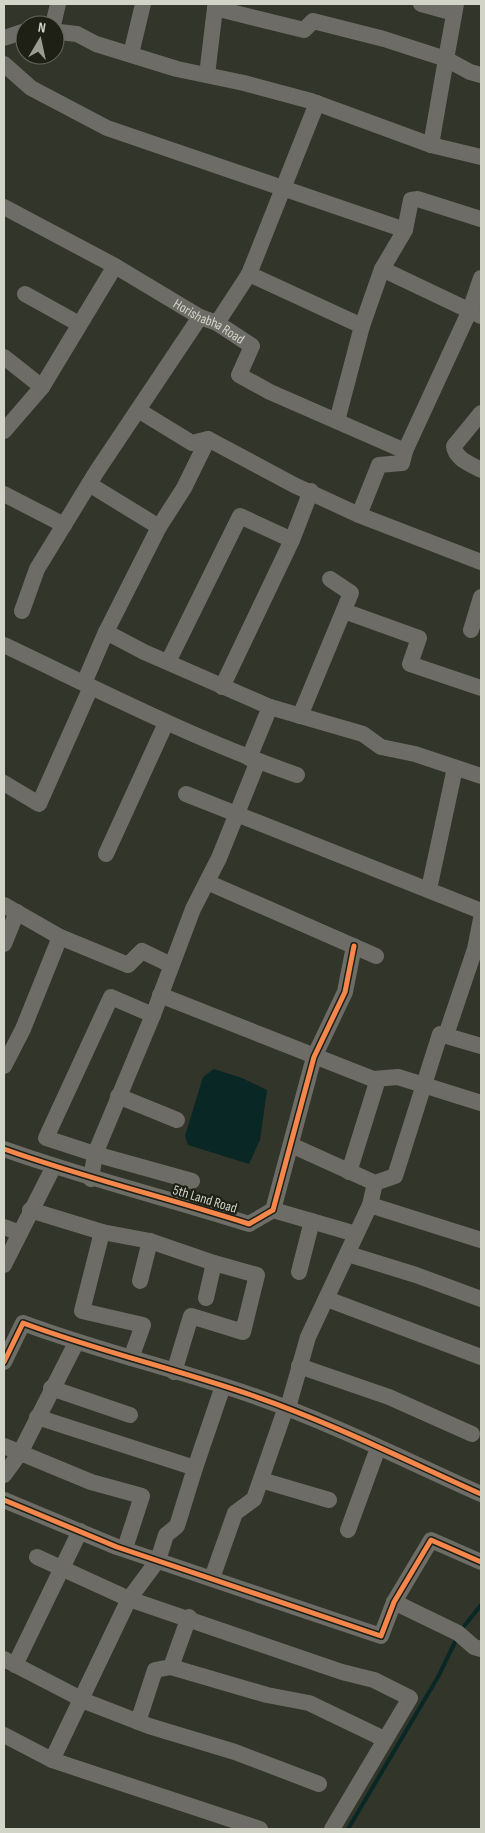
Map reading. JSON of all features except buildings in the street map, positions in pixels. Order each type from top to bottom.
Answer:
[{"type":"street","points":[[131,54],[143,4]]},
{"type":"street","points":[[421,4],[455,8],[431,145]]},
{"type":"street","points":[[207,75],[216,6],[304,30],[313,21],[384,38],[446,59],[481,76]]},
{"type":"street","points":[[65,33],[77,34],[96,44],[178,69],[318,103],[431,145],[481,157]]},
{"type":"street","points":[[4,64],[31,88],[107,128],[405,230]]},
{"type":"street","points":[[217,323],[249,274],[318,103]]},
{"type":"street","points":[[337,421],[362,326],[382,269],[405,230],[411,200],[418,199],[481,219]]},
{"type":"street","name":"Horishabha Road","points":[[4,207],[115,266],[200,316],[217,323],[252,346],[238,376],[270,392],[405,450]]},
{"type":"street","points":[[4,431],[42,387],[115,266]]},
{"type":"street","points":[[382,269],[475,313]]},
{"type":"street","points":[[249,274],[362,326]]},
{"type":"street","points":[[360,515],[378,465],[402,463],[405,450],[475,313],[481,278]]},
{"type":"street","points":[[25,294],[79,324]]},
{"type":"street","points":[[22,611],[37,569],[89,484],[200,316]]},
{"type":"street","points":[[4,357],[42,387]]},
{"type":"street","points":[[138,410],[192,443],[208,439],[294,485],[360,515],[481,562]]},
{"type":"street","points":[[481,413],[454,446],[455,453],[481,470]]},
{"type":"street","points":[[4,783],[39,804],[87,685],[106,632],[159,527],[184,488],[208,439]]},
{"type":"street","points":[[89,484],[159,527]]},
{"type":"street","points":[[222,687],[292,540],[310,491]]},
{"type":"street","points":[[4,494],[64,525]]},
{"type":"street","points":[[168,662],[240,516],[292,540]]},
{"type":"street","points":[[300,716],[351,593],[330,579]]},
{"type":"street","points":[[471,630],[481,596]]},
{"type":"street","points":[[344,611],[419,638],[410,664],[481,688]]},
{"type":"street","points":[[106,632],[144,652],[270,706],[362,734],[381,747],[415,754],[481,776]]},
{"type":"street","points":[[4,645],[166,723],[253,760],[297,775]]},
{"type":"street","points":[[91,1179],[95,1154],[118,1096],[153,1015],[193,909],[236,815],[270,706]]},
{"type":"street","points":[[106,854],[166,723]]},
{"type":"street","points":[[429,889],[455,768]]},
{"type":"street","points":[[186,794],[481,911]]},
{"type":"street","points":[[207,882],[376,956]]},
{"type":"street","points":[[4,944],[10,909],[60,937],[128,965],[142,951],[172,965]]},
{"type":"street","points":[[446,1035],[475,949],[481,919]]},
{"type":"street","points":[[4,1066],[23,1030],[60,937]]},
{"type":"street","points":[[354,946],[344,992],[314,1057],[273,1210],[356,1234]]},
{"type":"street","points":[[160,995],[373,1080],[398,1077],[481,1103]]},
{"type":"street","points":[[153,1015],[111,996],[46,1138],[95,1154],[192,1180]]},
{"type":"street","points":[[291,1145],[375,1183],[395,1176],[440,1034],[481,1046]]},
{"type":"street","points":[[349,1172],[378,1079]]},
{"type":"street","points":[[118,1096],[177,1120]]},
{"type":"street","name":"5th Land Road","points":[[4,1148],[91,1179],[178,1201],[249,1224],[273,1210]]},
{"type":"street","points":[[4,1265],[30,1210],[54,1166]]},
{"type":"street","points":[[212,1578],[236,1512],[254,1498],[286,1407],[289,1404],[308,1337],[370,1205],[375,1183]]},
{"type":"street","points":[[370,1205],[481,1240]]},
{"type":"street","points":[[30,1210],[102,1232],[150,1241],[214,1264],[257,1275],[243,1332],[191,1316],[174,1372]]},
{"type":"street","points":[[298,1272],[312,1222]]},
{"type":"street","points":[[4,1227],[20,1233]]},
{"type":"street","points":[[102,1232],[82,1311],[143,1325],[131,1358]]},
{"type":"street","points":[[140,1281],[150,1241]]},
{"type":"street","points":[[348,1254],[416,1274],[481,1299]]},
{"type":"street","points":[[206,1298],[214,1264]]},
{"type":"street","points":[[327,1299],[481,1357]]},
{"type":"street","points":[[4,1362],[23,1323],[76,1343],[223,1386],[286,1407],[481,1494]]},
{"type":"street","points":[[4,1475],[20,1453],[51,1388],[76,1343]]},
{"type":"street","points":[[300,1366],[389,1397],[472,1434]]},
{"type":"street","points":[[52,1760],[129,1598],[158,1560],[166,1536],[177,1526],[223,1386]]},
{"type":"street","points":[[51,1388],[130,1415]]},
{"type":"street","points":[[37,1417],[195,1468]]},
{"type":"street","points":[[4,1446],[91,1482],[142,1496],[125,1548]]},
{"type":"street","points":[[348,1530],[378,1448]]},
{"type":"street","points":[[260,1480],[329,1500]]},
{"type":"street","points":[[4,1500],[80,1532],[381,1636],[394,1602],[431,1540],[481,1562]]},
{"type":"street","points":[[80,1532],[9,1662],[82,1699],[138,1722],[235,1752],[319,1784]]},
{"type":"street","points":[[37,1557],[129,1598],[342,1672],[374,1680],[410,1698],[332,1829]]},
{"type":"street","points":[[394,1602],[458,1633],[474,1647],[481,1649]]},
{"type":"street","points":[[171,1667],[189,1618]]},
{"type":"street","points":[[138,1722],[155,1670],[171,1667],[267,1695],[309,1703],[384,1739]]},
{"type":"street","points":[[4,1735],[52,1760],[260,1829]]},
{"type":"water","points":[[214,1069],[242,1078],[267,1090],[260,1140],[249,1164],[188,1145],[185,1136],[203,1077]]},
{"type":"waterway","points":[[461,1630],[481,1605]]},
{"type":"waterway","points":[[348,1829],[438,1677],[457,1638]]},
{"type":"cycle path","points":[[4,1149],[249,1224],[273,1210],[314,1057],[345,992],[354,946]]},
{"type":"cycle path","points":[[4,1362],[23,1323],[223,1386],[280,1406],[338,1429],[481,1494]]},
{"type":"cycle path","points":[[4,1500],[117,1547],[381,1636],[394,1602],[431,1540],[481,1562]]}]
